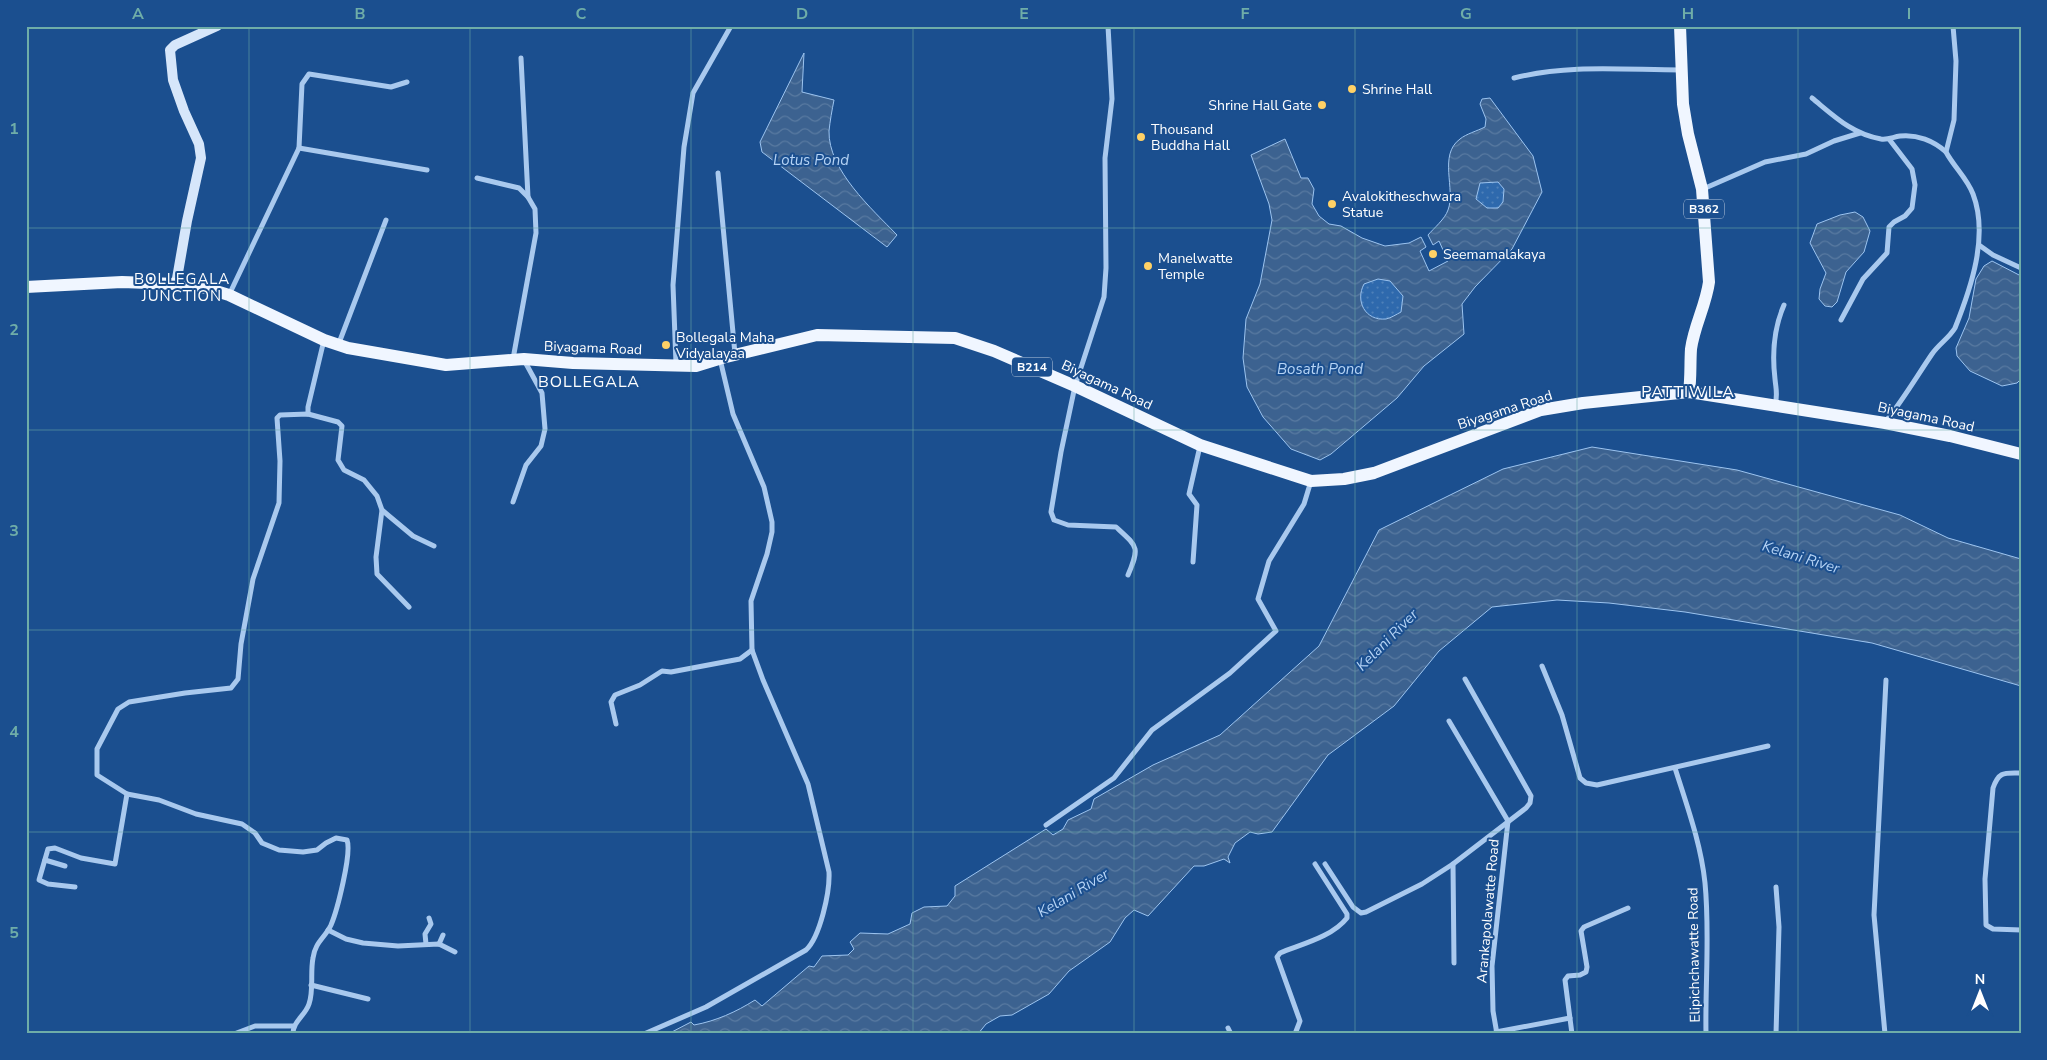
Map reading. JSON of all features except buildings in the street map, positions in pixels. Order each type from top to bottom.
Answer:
[{"type":"main road","name":"B362","points":[[1680,26],[1683,104],[1686,127],[1702,189],[1709,282],[1707,296],[1691,350],[1692,376],[1689,392]]},
{"type":"main road","name":"Biyagama Road","points":[[26,287],[122,282],[176,284],[206,288],[229,296],[324,340],[339,345],[352,349],[446,365],[518,360],[573,364],[696,366],[735,354],[817,335],[942,337],[973,342],[1075,386],[1200,445],[1311,481],[1344,479],[1374,473],[1541,410],[1583,403],[1689,392],[1884,423],[1950,436],[2021,454]]},
{"type":"street","points":[[176,284],[201,158],[199,144],[173,80],[170,50],[175,45],[217,26]]},
{"type":"street","points":[[676,366],[673,285],[684,147],[692,93],[731,26]]},
{"type":"street","points":[[1108,26],[1112,99],[1104,158],[1106,268],[1104,297],[1075,386],[1050,512],[1054,520],[1068,525],[1116,527],[1134,544],[1136,555],[1128,575]]},
{"type":"street","points":[[1946,152],[1954,120],[1956,61],[1953,26]]},
{"type":"street","points":[[521,58],[528,197]]},
{"type":"street","points":[[1514,78],[1540,71],[1572,68],[1681,70]]},
{"type":"street","points":[[229,296],[299,148],[302,84],[308,74],[391,87],[407,82]]},
{"type":"street","points":[[1812,98],[1846,126],[1860,133],[1889,139],[1898,136],[1914,136],[1927,140],[1946,152],[1966,179],[1974,194],[1978,211],[1979,245],[1976,262],[1955,328],[1933,352],[1902,402],[1884,423]]},
{"type":"street","points":[[1702,189],[1765,162],[1806,154],[1834,141],[1860,133]]},
{"type":"street","points":[[1841,320],[1863,279],[1887,252],[1889,227],[1905,216],[1912,208],[1915,184],[1912,169],[1889,139]]},
{"type":"street","points":[[299,148],[427,170]]},
{"type":"street","points":[[718,173],[735,354]]},
{"type":"street","points":[[477,178],[519,188],[528,197],[535,209],[536,233],[518,360],[542,393],[544,429],[541,446],[526,465],[513,502]]},
{"type":"street","points":[[339,345],[386,220]]},
{"type":"street","points":[[1979,245],[1993,255],[2021,268]]},
{"type":"street","points":[[1775,406],[1778,394],[1775,378],[1774,335],[1784,305]]},
{"type":"street","points":[[308,414],[324,340]]},
{"type":"street","points":[[644,1034],[706,1007],[799,956],[812,945],[822,917],[828,886],[829,872],[808,784],[766,688],[752,650],[751,600],[767,554],[772,532],[772,522],[764,487],[733,414],[720,358]]},
{"type":"street","points":[[293,1034],[293,1026],[308,1005],[314,952],[318,941],[328,930],[337,904],[349,852],[347,840],[336,838],[317,850],[303,852],[279,850],[262,843],[255,833],[242,824],[196,814],[159,800],[127,794],[97,775],[97,749],[118,709],[129,702],[231,688],[238,679],[241,644],[253,579],[278,503],[280,461],[277,418],[280,415],[308,414],[338,422],[342,426],[338,460],[344,470],[364,480],[377,496],[382,510],[376,557],[377,574],[409,607]]},
{"type":"street","points":[[1193,562],[1196,505],[1189,494],[1200,445]]},
{"type":"street","points":[[1046,825],[1114,778],[1152,730],[1230,673],[1276,632],[1258,599],[1270,561],[1304,504],[1311,481]]},
{"type":"street","points":[[382,510],[413,536],[434,546]]},
{"type":"street","points":[[616,724],[611,702],[615,695],[640,685],[662,671],[671,672],[740,659],[752,650]]},
{"type":"street","points":[[1542,666],[1562,715],[1580,778],[1586,783],[1597,785],[1768,746]]},
{"type":"street","points":[[1324,864],[1353,907],[1361,913],[1422,884],[1453,864],[1526,808],[1531,796],[1465,679]]},
{"type":"street","points":[[1885,1034],[1874,915],[1886,680]]},
{"type":"street","points":[[1450,721],[1508,821]]},
{"type":"street","name":"Elipichchawatte Road","points":[[1675,768],[1698,845],[1705,883],[1707,924],[1706,1034]]},
{"type":"street","points":[[2021,773],[2002,774],[1996,779],[1992,788],[1985,900],[1986,925],[1992,929],[2021,930]]},
{"type":"street","points":[[75,887],[48,884],[39,880],[48,849],[54,848],[81,858],[115,864],[127,794]]},
{"type":"street","name":"Arankapolawatte Road","points":[[1496,1033],[1493,1010],[1492,966],[1508,821]]},
{"type":"street","points":[[44,860],[65,866]]},
{"type":"street","points":[[1295,1034],[1300,1022],[1277,957],[1280,953],[1318,938],[1343,924],[1347,918],[1315,864]]},
{"type":"street","points":[[1453,864],[1454,963]]},
{"type":"street","points":[[1776,887],[1780,927],[1776,1034]]},
{"type":"street","points":[[1572,1034],[1565,980],[1568,976],[1580,975],[1586,972],[1581,932],[1584,927],[1628,908]]},
{"type":"street","points":[[426,944],[425,934],[431,924],[429,918]]},
{"type":"street","points":[[328,930],[346,939],[363,943],[398,946],[439,944],[455,952]]},
{"type":"street","points":[[439,944],[443,935]]},
{"type":"street","points":[[311,985],[368,999]]},
{"type":"street","points":[[1496,1033],[1570,1018]]},
{"type":"street","points":[[234,1034],[256,1026],[293,1026]]},
{"type":"street","points":[[255,1034],[256,1026]]},
{"type":"street","points":[[1228,1028],[1231,1034]]},
{"type":"shaded area","points":[[1498,182],[1504,189],[1503,202],[1498,208],[1487,208],[1476,199],[1480,183]]},
{"type":"shaded area","points":[[1378,279],[1390,281],[1403,296],[1401,312],[1386,319],[1372,317],[1361,303],[1364,284]]},
{"type":"water","name":"Lotus Pond","points":[[804,53],[802,92],[834,100],[829,131],[831,146],[836,160],[853,188],[897,235],[887,247],[762,152],[760,142]]},
{"type":"water","name":"Bosath Pond","points":[[1490,98],[1533,156],[1542,192],[1512,249],[1475,287],[1462,304],[1464,334],[1424,366],[1397,398],[1331,454],[1320,460],[1291,449],[1263,417],[1247,387],[1243,358],[1246,319],[1260,284],[1272,220],[1269,204],[1251,155],[1285,139],[1301,178],[1308,178],[1314,189],[1312,204],[1319,216],[1329,224],[1341,226],[1362,238],[1385,246],[1409,243],[1421,237],[1426,247],[1420,251],[1429,271],[1448,261],[1439,241],[1433,245],[1428,235],[1442,220],[1448,210],[1450,202],[1449,163],[1453,146],[1462,137],[1485,127],[1486,119],[1480,104],[1482,99]],"holes":[[[1498,182],[1504,189],[1503,202],[1498,208],[1487,208],[1476,199],[1480,183]],[[1378,279],[1390,281],[1403,296],[1401,312],[1386,319],[1372,317],[1361,303],[1364,284]]]},
{"type":"water","points":[[1855,212],[1863,217],[1870,231],[1864,252],[1846,272],[1837,302],[1832,307],[1825,306],[1819,299],[1820,289],[1826,273],[1810,243],[1817,224],[1840,215]]},
{"type":"water","points":[[1992,261],[2021,276],[2021,379],[2017,383],[2002,386],[1970,371],[1957,356],[1956,348],[1969,318],[1976,279],[1984,266]]},
{"type":"water","name":"Kelani River","points":[[1592,447],[1737,470],[1900,515],[1948,538],[2021,559],[2021,686],[1872,643],[1685,612],[1609,603],[1557,600],[1492,607],[1439,651],[1394,706],[1328,755],[1272,832],[1258,834],[1250,832],[1235,843],[1228,857],[1230,863],[1224,859],[1204,866],[1194,866],[1148,916],[1134,910],[1125,918],[1110,942],[1069,971],[1049,994],[1012,1015],[1000,1016],[986,1024],[978,1034],[668,1034],[691,1022],[694,1025],[718,1018],[755,1000],[762,1006],[809,966],[814,967],[822,956],[848,955],[854,949],[850,942],[860,933],[888,934],[910,924],[912,913],[924,907],[947,906],[955,896],[955,886],[1046,829],[1053,835],[1063,829],[1068,820],[1091,809],[1094,799],[1153,765],[1220,735],[1319,646],[1379,530],[1503,469]]},
{"type":"place","name":"Shrine Hall","points":[[1352,89]]},
{"type":"place","name":"Shrine Hall Gate","points":[[1322,105]]},
{"type":"place","name":"Thousand Buddha Hall","points":[[1141,137]]},
{"type":"place","name":"Avalokitheschwara Statue","points":[[1332,204]]},
{"type":"place","name":"Seemamalakaya","points":[[1433,254]]},
{"type":"place","name":"Manelwatte Temple","points":[[1148,266]]},
{"type":"place","name":"Bollegala Maha Vidyalayaa","points":[[666,345]]},
{"type":"district","name":"BOLLEGALA JUNCTION","points":[[182,288]]},
{"type":"district","name":"BOLLEGALA","points":[[589,382]]},
{"type":"district","name":"PATTIWILA","points":[[1688,392]]}]
